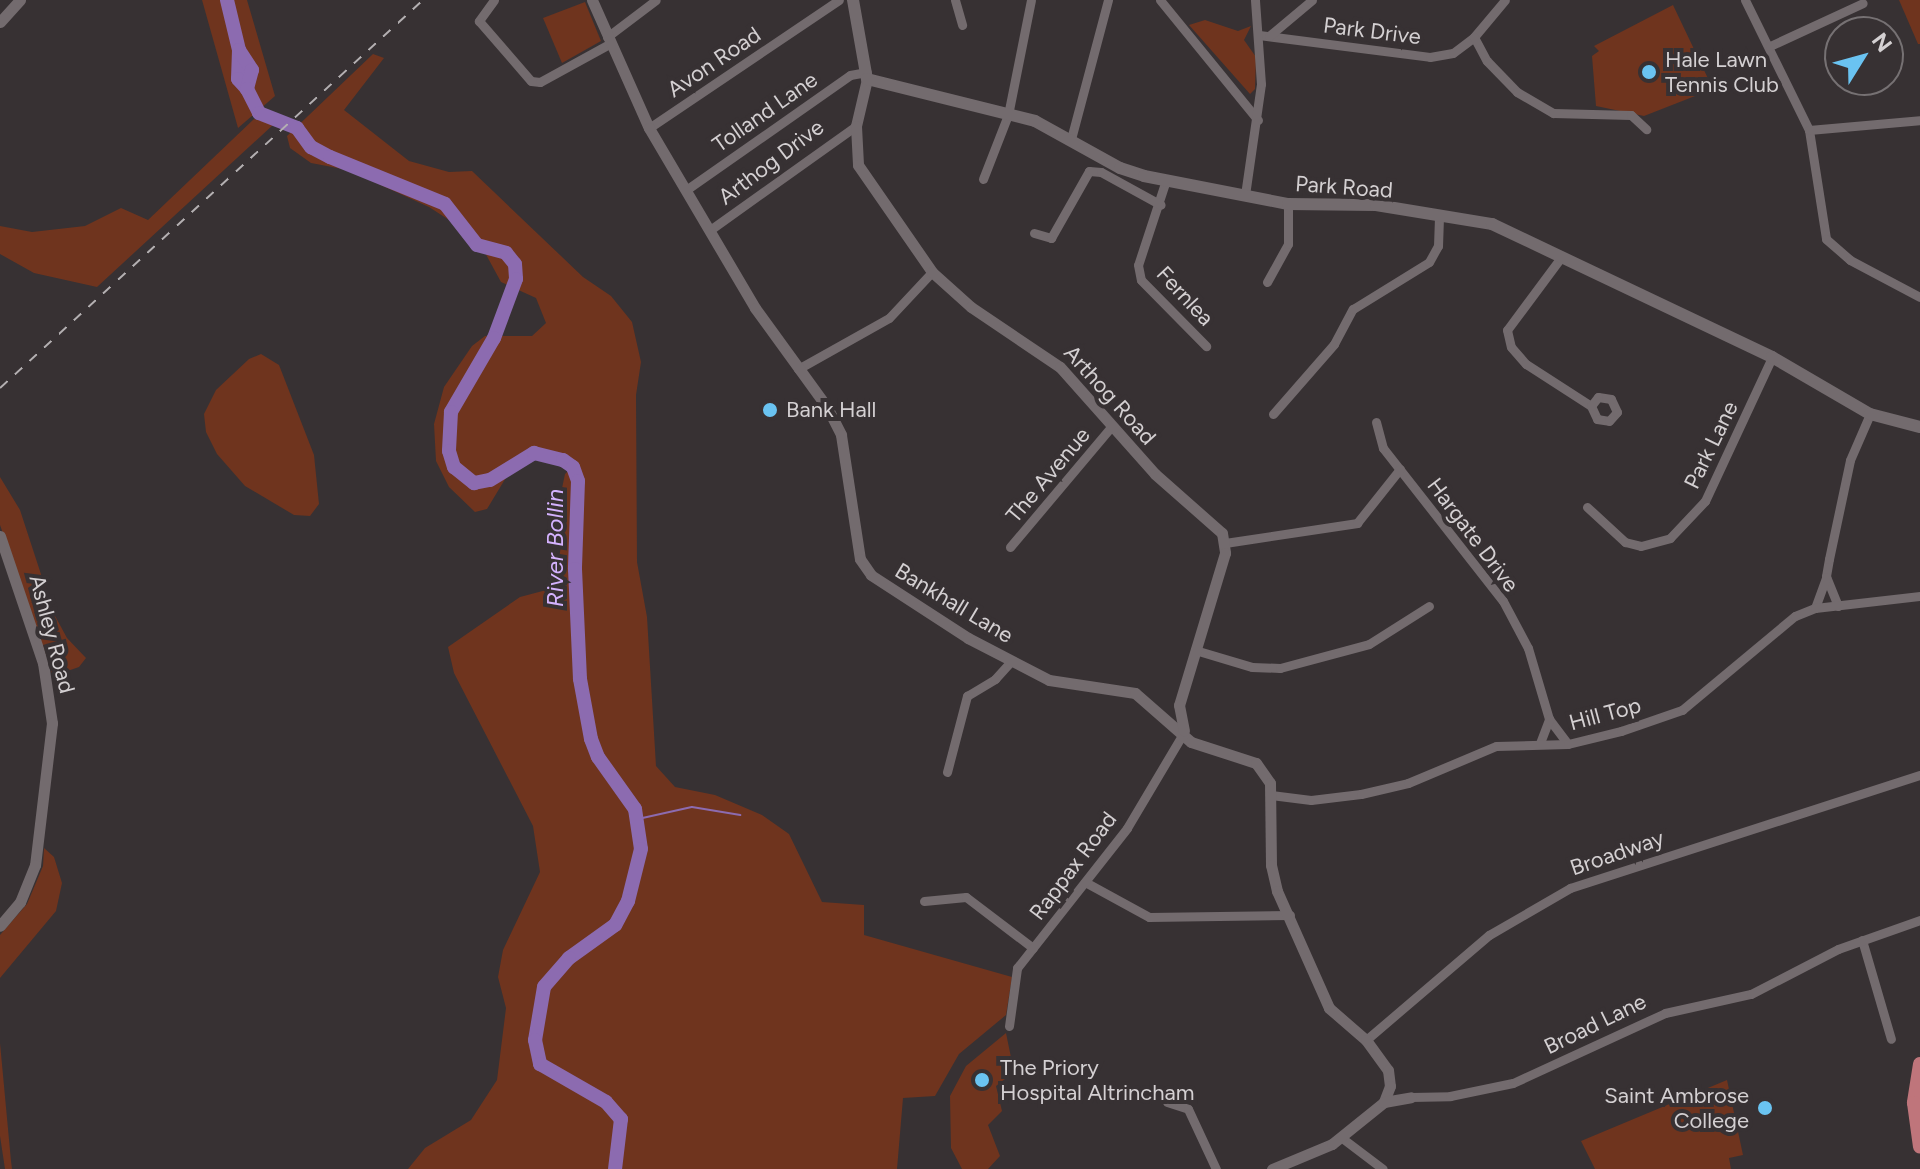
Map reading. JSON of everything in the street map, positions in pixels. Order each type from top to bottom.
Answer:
[{"type":"main road","points":[[853,0],[867,76]]},
{"type":"main road","name":"Park Road","points":[[867,76],[1008,115],[1071,139],[1120,168],[1166,180],[1288,204],[1376,205],[1492,224],[1772,357],[1870,414],[1920,427]]},
{"type":"main road","points":[[1920,1064],[1914,1103],[1920,1147]]},
{"type":"street","points":[[0,22],[20,0]]},
{"type":"street","points":[[494,0],[479,21],[531,81],[540,82],[608,40],[656,0]]},
{"type":"street","name":"Bankhall Lane","points":[[592,0],[649,128],[841,435],[849,463],[860,559],[871,575],[1011,661],[1049,680],[1135,693],[1201,747],[1256,763],[1270,783],[1271,865],[1329,1008],[1366,1040],[1411,1097]]},
{"type":"street","name":"Avon Road","points":[[649,128],[839,0]]},
{"type":"street","points":[[955,0],[962,25]]},
{"type":"street","points":[[983,179],[1008,115],[1031,0]]},
{"type":"street","points":[[1071,139],[1108,0]]},
{"type":"street","points":[[1160,0],[1258,120]]},
{"type":"street","points":[[1245,195],[1258,120],[1264,35],[1255,0]]},
{"type":"street","points":[[1264,35],[1312,0]]},
{"type":"street","name":"Park Drive","points":[[1264,35],[1430,57],[1453,53],[1474,37],[1505,0]]},
{"type":"street","points":[[1745,0],[1809,130],[1826,239],[1850,260],[1920,297]]},
{"type":"street","points":[[1770,46],[1863,3]]},
{"type":"street","points":[[1474,37],[1487,61],[1517,92],[1553,113],[1631,115],[1646,129]]},
{"type":"street","name":"Tolland Lane","points":[[686,190],[850,75],[867,76]]},
{"type":"street","name":"Arthog Road","points":[[867,76],[856,126],[862,173],[932,272],[971,307],[1049,357],[1155,474],[1222,533],[1225,543]]},
{"type":"street","points":[[1809,130],[1920,120]]},
{"type":"street","name":"Arthog Drive","points":[[710,230],[856,126]]},
{"type":"street","points":[[1034,233],[1051,238],[1089,171],[1101,172],[1161,205]]},
{"type":"street","name":"Fernlea","points":[[1166,180],[1161,205],[1138,265],[1141,280],[1206,346]]},
{"type":"street","points":[[1267,282],[1288,244],[1288,204]]},
{"type":"street","points":[[1273,414],[1334,344],[1353,309],[1429,262],[1438,246],[1439,217]]},
{"type":"street","points":[[1562,256],[1507,330],[1511,347],[1526,364],[1591,406]]},
{"type":"street","points":[[798,369],[889,318],[932,272]]},
{"type":"street","name":"Park Lane","points":[[1587,507],[1625,542],[1641,546],[1670,538],[1705,501],[1772,357]]},
{"type":"street","points":[[1815,608],[1826,576],[1850,460],[1870,414]]},
{"type":"street","name":"Hargate Drive","points":[[1376,422],[1383,448],[1503,601],[1528,648],[1549,719],[1568,744]]},
{"type":"street","name":"The Avenue","points":[[1010,547],[1112,426]]},
{"type":"street","points":[[1184,732],[1179,705],[1225,543],[1357,523],[1400,469]]},
{"type":"street","name":"Ashley Road","points":[[0,536],[43,663],[52,723],[35,865],[20,902],[0,926]]},
{"type":"street","points":[[1826,576],[1838,606]]},
{"type":"street","name":"Hill Top","points":[[1271,795],[1311,800],[1361,794],[1408,783],[1496,746],[1568,744],[1682,710],[1778,626],[1815,608],[1920,596]]},
{"type":"street","points":[[1195,650],[1252,667],[1280,668],[1369,644],[1429,606]]},
{"type":"street","points":[[947,772],[967,696],[1011,661]]},
{"type":"street","points":[[1540,743],[1549,719]]},
{"type":"street","name":"Rappax Road","points":[[1009,1026],[1017,968],[1127,828],[1184,732]]},
{"type":"street","name":"Broadway","points":[[1366,1040],[1489,935],[1570,888],[1920,775]]},
{"type":"street","points":[[1085,882],[1149,917],[1290,915]]},
{"type":"street","points":[[924,901],[966,897],[1033,948]]},
{"type":"street","name":"Broad Lane","points":[[1384,1102],[1411,1097],[1450,1096],[1513,1083],[1665,1013],[1777,984],[1862,940],[1920,920]]},
{"type":"street","points":[[1862,940],[1891,1039]]},
{"type":"street","points":[[1272,1169],[1342,1138],[1384,1102],[1390,1086],[1388,1070]]},
{"type":"street","points":[[1167,1102],[1182,1104],[1192,1116],[1216,1169]]},
{"type":"street","points":[[1342,1138],[1383,1169]]},
{"type":"shaded area","points":[[202,0],[247,0],[275,96],[238,128]]},
{"type":"shaded area","points":[[1899,0],[1920,0],[1920,44],[1918,44]]},
{"type":"shaded area","points":[[585,2],[601,41],[562,63],[543,18]]},
{"type":"shaded area","name":"Hale Lawn Tennis Club","points":[[1673,5],[1713,89],[1644,116],[1596,106],[1592,56],[1599,51],[1594,46]]},
{"type":"shaded area","points":[[1205,20],[1238,31],[1251,26],[1244,40],[1256,57],[1255,89],[1250,94],[1189,25]]},
{"type":"shaded area","points":[[373,54],[384,58],[344,110],[409,161],[449,172],[472,171],[583,277],[611,296],[632,322],[641,362],[636,395],[637,562],[647,617],[656,766],[675,787],[715,795],[762,815],[789,834],[822,902],[864,905],[864,935],[1012,977],[1006,1015],[959,1054],[935,1096],[903,1098],[897,1169],[408,1169],[425,1148],[471,1120],[497,1080],[506,1008],[498,977],[503,950],[540,872],[533,826],[454,673],[448,647],[520,597],[554,588],[567,510],[561,493],[565,474],[572,467],[534,453],[516,461],[487,509],[475,512],[449,487],[436,461],[434,424],[444,387],[472,346],[485,336],[532,336],[546,323],[536,298],[501,282],[477,238],[429,207],[348,170],[311,163],[290,148],[287,136]]},
{"type":"shaded area","points":[[254,119],[274,124],[97,287],[34,273],[0,254],[0,226],[32,232],[85,226],[121,208],[148,220]]},
{"type":"shaded area","points":[[261,354],[279,365],[314,455],[319,504],[310,516],[294,515],[245,486],[217,454],[206,432],[204,414],[216,390],[249,359]]},
{"type":"shaded area","points":[[0,477],[20,510],[54,614],[67,638],[86,658],[79,667],[53,676],[0,525]]},
{"type":"shaded area","points":[[44,848],[54,857],[62,883],[56,911],[0,978],[0,935],[27,904],[43,866]]},
{"type":"shaded area","points":[[1006,1033],[1014,1072],[996,1086],[1002,1111],[988,1125],[1000,1156],[988,1169],[962,1169],[951,1148],[950,1096],[966,1066]]},
{"type":"shaded area","points":[[0,1043],[12,1169],[5,1169],[0,1136]]},
{"type":"shaded area","points":[[1727,1080],[1743,1155],[1729,1158],[1731,1169],[1595,1169],[1581,1141]]},
{"type":"waterway","name":"River Bollin","points":[[227,0],[239,50],[238,79],[247,89]]},
{"type":"waterway","name":"River Bollin","points":[[239,50],[252,70],[247,89],[259,113],[297,128],[311,147],[330,157],[445,204],[477,245],[506,253],[515,264],[516,279],[494,338],[451,412],[449,451],[454,467],[474,483],[490,480],[534,453],[563,460],[573,467],[578,481],[575,569],[580,679],[591,739],[598,757],[635,809],[641,849],[628,901],[615,925],[569,958],[544,987],[535,1040],[540,1064],[606,1102],[621,1119],[615,1169]]},
{"type":"waterway","points":[[638,819],[692,807],[740,815]]},
{"type":"railway","points":[[0,388],[423,0]]},
{"type":"place","name":"Hale Lawn Tennis Club","points":[[1649,72]]},
{"type":"place","name":"Bank Hall","points":[[770,410]]},
{"type":"place","name":"The Priory Hospital Altrincham","points":[[982,1080]]},
{"type":"place","name":"Saint Ambrose College","points":[[1765,1108]]}]
